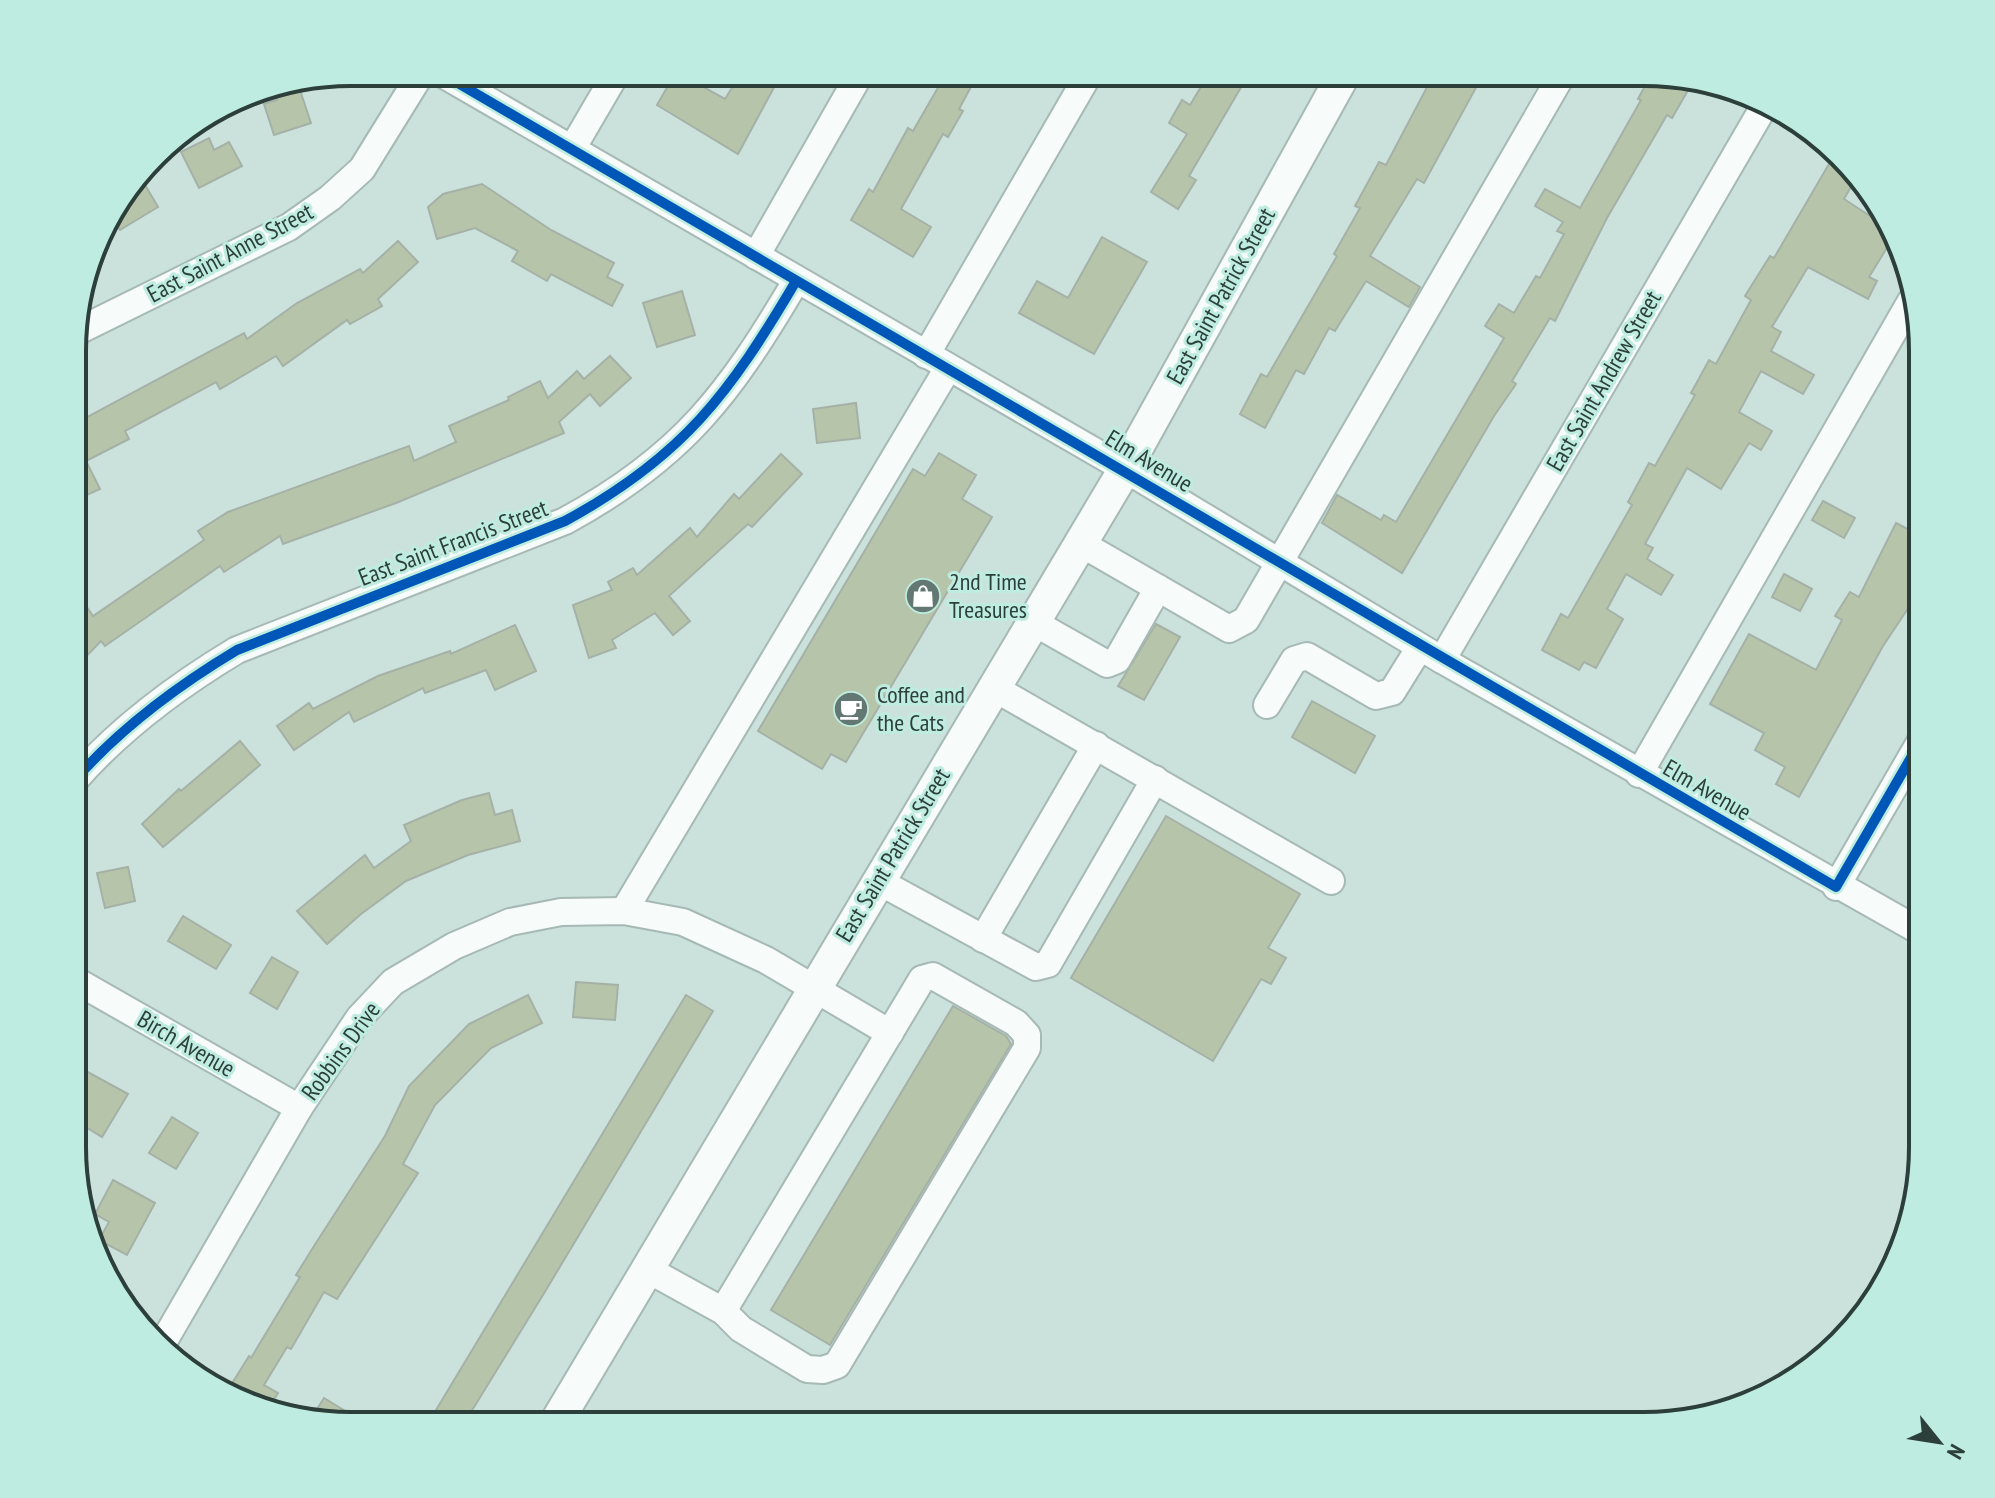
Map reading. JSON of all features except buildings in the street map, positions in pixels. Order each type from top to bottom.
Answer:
[{"type":"main road","name":"East Saint Patrick Street","points":[[563,1411],[1125,469],[1337,87]]},
{"type":"street","name":"East Saint Anne Street","points":[[87,326],[289,227],[330,198],[362,169],[413,86]]},
{"type":"street","name":"Elm Avenue","points":[[463,86],[1125,469],[1639,774],[1908,925]]},
{"type":"street","points":[[572,149],[609,86]]},
{"type":"street","points":[[756,256],[853,86]]},
{"type":"street","points":[[624,911],[937,362],[1082,87]]},
{"type":"street","points":[[1080,543],[1229,629],[1246,620],[1555,87]]},
{"type":"street","name":"East Saint Andrew Street","points":[[1267,705],[1294,660],[1307,656],[1376,696],[1392,692],[1431,653],[1760,114]]},
{"type":"street","name":"East Saint Francis Street","points":[[87,769],[143,715],[196,674],[237,650],[565,521],[603,501],[671,450],[721,398],[796,281]]},
{"type":"street","points":[[1639,774],[1906,310]]},
{"type":"street","points":[[1033,622],[1107,664],[1117,660],[1158,588]]},
{"type":"street","points":[[994,688],[1331,881]]},
{"type":"street","points":[[983,939],[1096,745]]},
{"type":"street","points":[[1836,887],[1908,763]]},
{"type":"street","points":[[878,881],[1036,967],[1048,964],[1155,779]]},
{"type":"street","name":"Robbins Drive","points":[[167,1336],[299,1108],[359,1018],[393,982],[454,946],[510,922],[561,912],[624,911],[683,922],[766,960],[890,1033]]},
{"type":"street","points":[[647,1269],[723,1311],[741,1329],[807,1369],[823,1370],[837,1365],[1027,1048],[1027,1035],[1016,1023],[933,976],[922,979],[723,1311]]},
{"type":"street","name":"Birch Avenue","points":[[87,987],[299,1108]]},
{"type":"cycle path","points":[[463,86],[1836,887],[1908,763]]},
{"type":"cycle path","points":[[87,768],[150,710],[237,650],[565,521],[606,497],[642,472],[700,419],[749,357],[796,281]]},
{"type":"place","name":"2nd Time Treasures","points":[[923,596]]},
{"type":"place","name":"Coffee and the Cats","points":[[851,709]]}]
